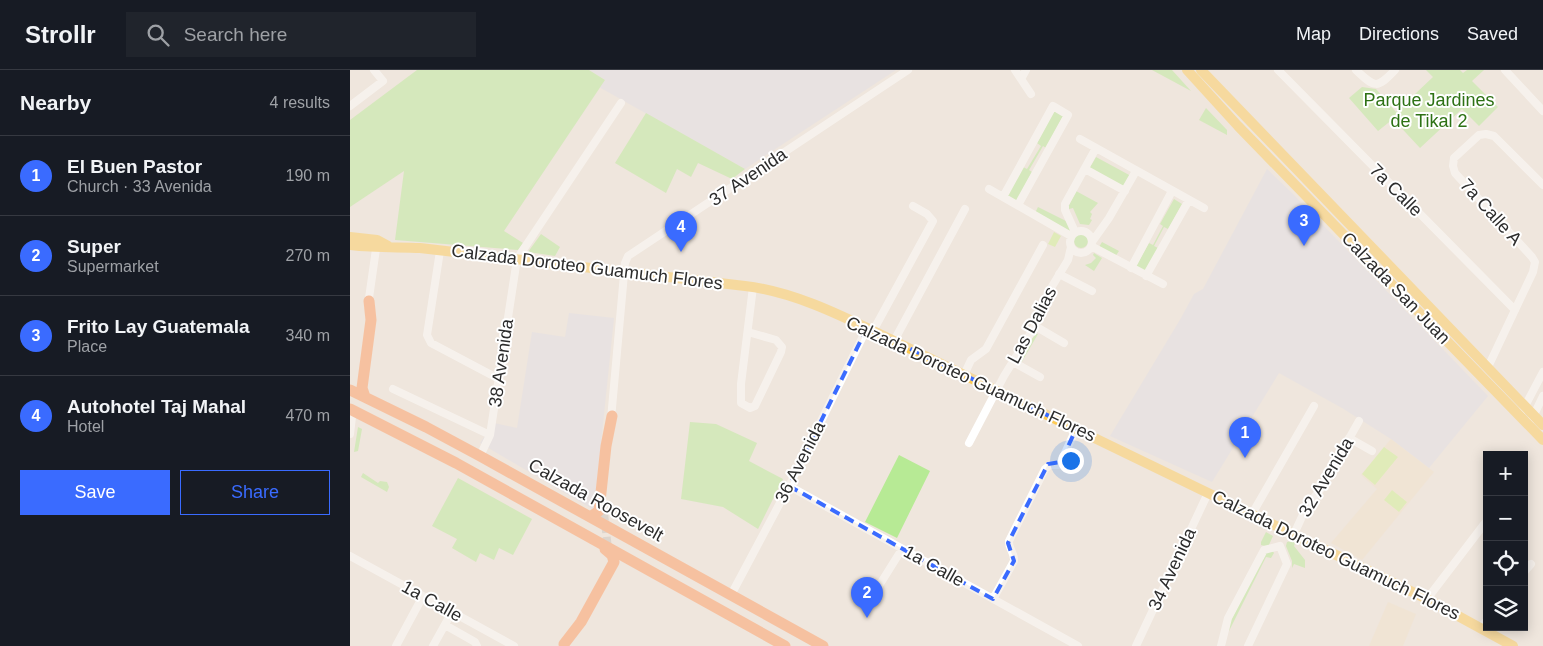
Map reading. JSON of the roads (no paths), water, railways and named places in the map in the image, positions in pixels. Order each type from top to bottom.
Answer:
[{"type":"highway","points":[[365,397],[362,388],[371,320],[369,302]]},
{"type":"highway","name":"Calzada Roosevelt","points":[[354,387],[365,397],[480,456],[823,646]]},
{"type":"highway","name":"Calzada Roosevelt","points":[[352,414],[465,468],[785,646]]},
{"type":"highway","points":[[590,517],[599,511],[606,446],[612,416]]},
{"type":"highway","points":[[564,645],[581,622],[614,562],[612,555],[599,542]]},
{"type":"highway","points":[[731,595],[736,619]]},
{"type":"main road","name":"Calzada San Juan","points":[[1187,70],[1244,132],[1543,440]]},
{"type":"main road","name":"Calzada San Juan","points":[[1202,70],[1543,425]]},
{"type":"main road","name":"Calzada Doroteo Guamuch Flores","points":[[350,237],[388,246],[754,287],[775,292],[815,306],[894,341],[1428,599],[1483,623]]},
{"type":"main road","name":"Calzada Doroteo Guamuch Flores","points":[[350,245],[377,244]]},
{"type":"main road","name":"Calzada Doroteo Guamuch Flores","points":[[1493,631],[1508,645]]},
{"type":"street","points":[[350,106],[383,81],[374,70]]},
{"type":"street","name":"37 Avenida","points":[[604,513],[626,260],[628,256],[908,70]]},
{"type":"street","points":[[1026,70],[1018,75],[1031,94]]},
{"type":"street","name":"7a Calle","points":[[1278,70],[1515,310]]},
{"type":"street","points":[[1356,70],[1369,82],[1376,84],[1384,82],[1395,70]]},
{"type":"street","points":[[1504,70],[1543,111]]},
{"type":"street","name":"38 Avenida","points":[[480,456],[490,435],[518,262],[522,248],[528,243],[621,103]]},
{"type":"street","points":[[1004,197],[1053,106],[1068,115],[1018,205]]},
{"type":"street","name":"7a Calle A","points":[[1515,310],[1535,267],[1532,257],[1456,173],[1453,166],[1454,158],[1479,135],[1494,136],[1543,185]]},
{"type":"street","points":[[1080,139],[1204,208]]},
{"type":"street","points":[[1082,253],[1076,252],[1071,247],[1070,242],[1073,234],[1065,210],[1065,204],[1096,148]]},
{"type":"street","points":[[1085,169],[1125,191]]},
{"type":"street","points":[[1068,260],[1086,252],[1136,171]]},
{"type":"street","points":[[989,189],[1073,234],[1085,232],[1090,236],[1092,244],[1131,268],[1163,284]]},
{"type":"street","points":[[1131,268],[1172,191]]},
{"type":"street","points":[[1146,276],[1189,200]]},
{"type":"street","name":"36 Avenida","points":[[731,595],[870,330],[933,221],[928,214],[913,206]]},
{"type":"street","points":[[894,341],[965,209]]},
{"type":"street","points":[[354,387],[377,244]]},
{"type":"street","points":[[964,375],[972,360],[986,349],[1043,244]]},
{"type":"street","name":"Las Dalias","points":[[969,443],[1035,326],[1048,293],[1068,260],[1071,247]]},
{"type":"street","points":[[440,251],[427,335],[428,340],[499,379]]},
{"type":"street","points":[[1059,274],[1092,291]]},
{"type":"street","points":[[748,332],[776,340],[782,347],[755,406],[750,408],[741,403],[740,396],[748,332],[754,287]]},
{"type":"street","points":[[1488,367],[1515,310]]},
{"type":"street","points":[[1035,326],[1064,343]]},
{"type":"street","points":[[1013,362],[1040,377]]},
{"type":"street","points":[[1520,416],[1543,372]]},
{"type":"street","points":[[394,389],[490,435]]},
{"type":"street","points":[[1529,426],[1543,396]]},
{"type":"street","points":[[1252,514],[1314,406]]},
{"type":"street","points":[[350,434],[352,414]]},
{"type":"street","name":"32 Avenida","points":[[1280,546],[1320,490],[1358,421]]},
{"type":"street","points":[[993,599],[1014,561],[1015,557],[1009,541],[1045,469],[1050,465],[1058,465],[1061,462],[1076,429]]},
{"type":"street","points":[[1349,438],[1372,451]]},
{"type":"street","name":"1a Calle","points":[[789,486],[1078,646]]},
{"type":"street","name":"34 Avenida","points":[[1136,646],[1208,493]]},
{"type":"street","points":[[1428,599],[1483,526]]},
{"type":"street","points":[[1221,646],[1228,618],[1264,550],[1280,546],[1287,564],[1248,646]]},
{"type":"street","points":[[872,597],[902,549]]},
{"type":"street","name":"1a Calle","points":[[350,556],[514,646]]},
{"type":"street","points":[[564,645],[609,560]]},
{"type":"street","points":[[1528,567],[1531,564]]},
{"type":"street","points":[[396,646],[422,596]]},
{"type":"street","points":[[433,646],[452,612]]},
{"type":"street","points":[[445,625],[475,642],[477,646]]},
{"type":"tunnel","points":[[604,513],[608,549]]},
{"type":"place","name":"Frito Lay Guatemala","points":[[1304,246]]},
{"type":"place","name":"Autohotel Taj Mahal","points":[[681,252]]},
{"type":"place","name":"El Buen Pastor","points":[[1245,458]]},
{"type":"place","name":"Super","points":[[867,618]]},
{"type":"park label","name":"Parque Jardines de Tikal 2","points":[[1429,110]]}]
